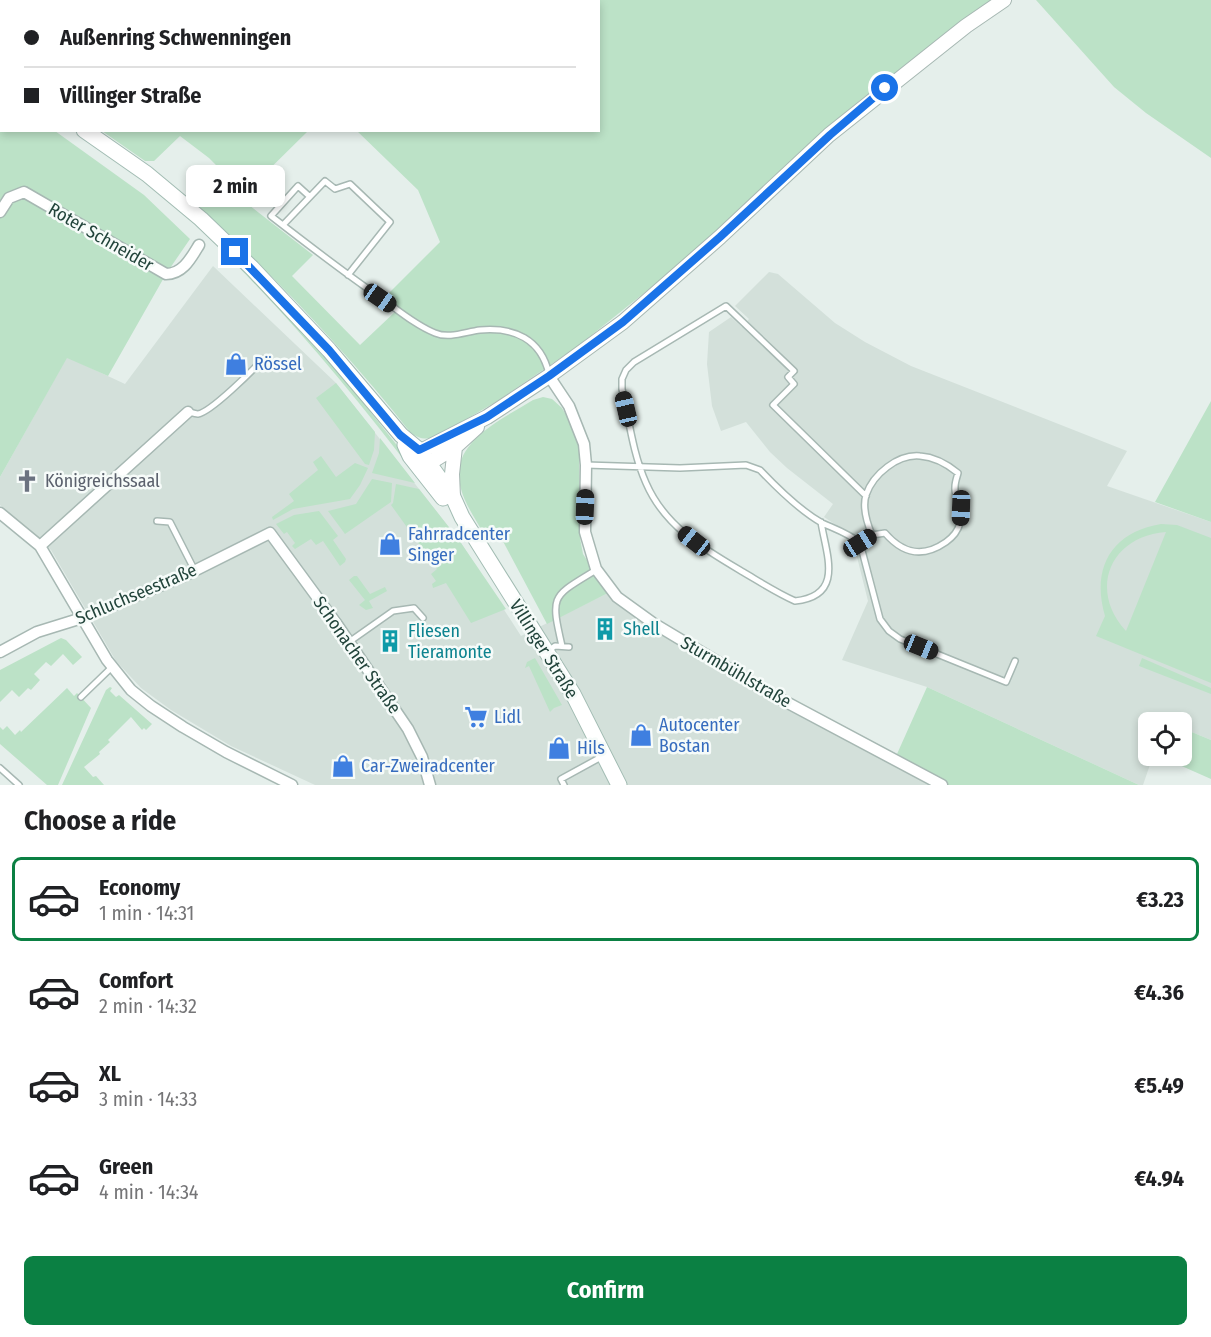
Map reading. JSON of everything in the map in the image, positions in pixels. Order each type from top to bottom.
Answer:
[{"type":"main road","name":"Villinger Straße","points":[[87,132],[147,174],[201,219],[252,268],[329,350],[424,466],[451,509],[462,517]]},
{"type":"main road","name":"Villinger Straße","points":[[424,466],[458,504],[462,517],[573,694],[619,785]]},
{"type":"street","points":[[414,453],[487,417],[549,376],[623,322],[885,88],[1004,0]]},
{"type":"street","name":"Roter Schneider","points":[[0,212],[9,198],[24,192],[166,274],[173,274],[180,270],[199,244]]},
{"type":"street","name":"Sturmbühlstraße","points":[[549,376],[569,406],[584,444],[585,532],[596,569],[617,597],[652,623],[773,695],[942,785]]},
{"type":"street","points":[[40,546],[188,412]]},
{"type":"street","points":[[424,466],[455,447],[487,417]]},
{"type":"street","points":[[453,497],[452,474],[455,447]]},
{"type":"street","points":[[0,513],[40,546],[112,667],[131,690],[151,706],[225,752],[292,785]]},
{"type":"street","name":"Schluchseestraße","points":[[0,652],[38,632],[82,618],[195,571],[270,533]]},
{"type":"street","name":"Schonacher Straße","points":[[270,533],[349,642],[408,729],[422,757],[430,785]]},
{"type":"lane","points":[[283,225],[325,182],[335,189],[350,184],[390,222],[348,275]]},
{"type":"lane","points":[[309,196],[298,186],[271,216],[412,321],[437,334],[453,335],[479,330],[503,330],[532,342],[547,364],[549,376]]},
{"type":"lane","points":[[821,522],[830,573],[826,583],[813,596],[806,600],[795,601],[713,554],[681,531],[655,500],[640,467],[622,389],[622,379],[626,370],[652,350],[726,306],[794,371],[788,377],[794,384],[773,405],[866,496]]},
{"type":"lane","points":[[188,412],[198,414],[205,410],[241,382],[263,359]]},
{"type":"lane","points":[[860,543],[872,535],[885,533],[899,547],[922,552],[931,551],[950,539],[960,522],[961,508],[955,487],[958,473],[946,463],[918,455],[892,464],[871,485],[866,496],[866,522],[872,535]]},
{"type":"lane","points":[[586,465],[754,466],[793,501],[821,522],[860,543],[880,619],[889,631],[900,639],[1006,682],[1015,661]]},
{"type":"lane","points":[[157,521],[170,522],[195,571]]},
{"type":"lane","points":[[562,645],[554,606],[557,598],[563,591],[596,569]]},
{"type":"lane","points":[[349,642],[393,611],[414,608],[423,618]]},
{"type":"lane","points":[[547,651],[555,646],[569,647]]},
{"type":"lane","points":[[81,697],[112,667]]},
{"type":"lane","points":[[564,785],[561,779],[605,755]]},
{"type":"lane","points":[[0,768],[19,785]]},
{"type":"shaded area","points":[[213,266],[336,383],[459,540],[521,636],[608,593],[713,657],[897,754],[950,785],[315,785],[231,746],[171,710],[141,688],[116,661],[51,550],[0,505],[0,477],[67,357],[125,384]]},
{"type":"shaded area","points":[[769,272],[778,274],[835,323],[911,366],[1127,451],[1107,486],[1211,522],[1211,740],[1192,732],[1192,712],[1138,712],[1138,766],[1150,766],[1143,785],[1139,785],[927,687],[842,660],[868,601],[853,541],[833,532],[836,525],[824,517],[833,504],[770,452],[746,422],[721,431],[712,406],[707,364],[709,332],[731,317],[742,327],[749,319],[735,306]]},
{"type":"green space","points":[[600,0],[996,0],[859,101],[699,249],[578,346],[499,400],[436,437],[425,439],[410,432],[359,370],[305,311],[190,198],[218,167],[209,158],[180,136],[154,161],[145,161],[103,132],[307,132],[240,198],[313,255],[292,276],[360,345],[397,310],[385,297],[440,242],[418,190],[358,132],[600,132]]},
{"type":"green space","points":[[1036,0],[1211,0],[1211,158],[1146,113],[1114,87]]},
{"type":"green space","points":[[0,132],[56,132],[144,195],[190,239],[166,274],[108,376],[67,358],[0,477]]},
{"type":"green space","points":[[174,203],[262,285],[348,384],[424,479],[420,481],[303,336],[240,268]]},
{"type":"green space","points":[[336,383],[375,432],[374,450],[369,465],[365,464],[316,398]]},
{"type":"green space","points":[[543,397],[552,399],[562,408],[574,429],[579,446],[580,538],[583,554],[608,593],[547,624],[497,530],[486,535],[482,531],[463,495],[459,473],[462,458],[469,446],[480,435],[506,416],[533,400]]},
{"type":"green space","points":[[1211,401],[1211,522],[1155,502]]},
{"type":"green space","points":[[380,438],[415,483],[372,473],[379,453]]},
{"type":"green space","points":[[321,456],[336,477],[355,463],[368,468],[350,499],[293,509],[273,520],[272,517],[294,501],[289,494],[318,470],[313,462]]},
{"type":"green space","points":[[372,479],[392,483],[391,502],[345,534],[328,511],[356,504]]},
{"type":"green space","points":[[396,484],[419,489],[459,540],[506,609],[471,623],[446,583],[433,588],[432,584],[436,581],[431,574],[437,569],[391,505]]},
{"type":"green space","points":[[319,511],[338,536],[333,540],[346,559],[340,566],[323,541],[316,545],[311,539],[295,549],[292,546],[295,543],[287,532],[284,534],[276,524],[294,515]]},
{"type":"green space","points":[[1161,524],[1177,525],[1211,538],[1211,683],[1096,636],[1105,616],[1101,599],[1103,568],[1109,555],[1118,544],[1129,535]],"holes":[[[1166,532],[1126,631],[1108,599],[1107,583],[1111,568],[1119,554],[1131,543],[1147,536]]]},
{"type":"green space","points":[[357,576],[370,594],[385,587],[387,591],[369,601],[373,608],[366,610],[359,605],[365,600],[349,580]]},
{"type":"green space","points":[[61,638],[66,640],[82,657],[73,665],[63,654],[51,666],[46,662],[34,674],[40,680],[31,690],[28,688],[19,697],[12,690],[0,702],[0,670]]},
{"type":"green space","points":[[535,658],[562,705],[550,712],[529,666],[525,668],[527,662]]},
{"type":"green space","points":[[1142,658],[1211,688],[1211,694],[1139,666]]},
{"type":"green space","points":[[927,687],[1139,785],[948,785],[897,754]]},
{"type":"green space","points":[[67,688],[74,696],[77,693],[91,708],[58,785],[47,785],[0,744],[0,727],[3,730],[7,726],[15,735],[20,730],[21,732]]},
{"type":"green space","points":[[112,688],[110,691],[116,697],[119,695],[152,724],[146,730],[144,728],[142,730],[131,717],[108,740],[110,742],[99,752],[100,754],[84,767],[104,785],[62,785],[106,690]]},
{"type":"green space","points":[[1192,732],[1211,740],[1211,779],[1182,766],[1192,766]]},
{"type":"place","name":"Rössel","points":[[236,364]]},
{"type":"place","name":"Königreichssaal","points":[[27,481]]},
{"type":"place","name":"Fahrradcenter Singer","points":[[390,544]]},
{"type":"place","name":"Shell","points":[[605,629]]},
{"type":"place","name":"Fliesen Tieramonte","points":[[390,641]]},
{"type":"place","name":"Lidl","points":[[476,717]]},
{"type":"place","name":"Autocenter Bostan","points":[[641,735]]},
{"type":"place","name":"Hils","points":[[559,748]]},
{"type":"place","name":"Car-Zweiradcenter","points":[[343,766]]},
{"type":"route","points":[[235,252],[329,350],[400,435],[419,450],[487,417],[549,376],[623,322],[885,88]]}]
